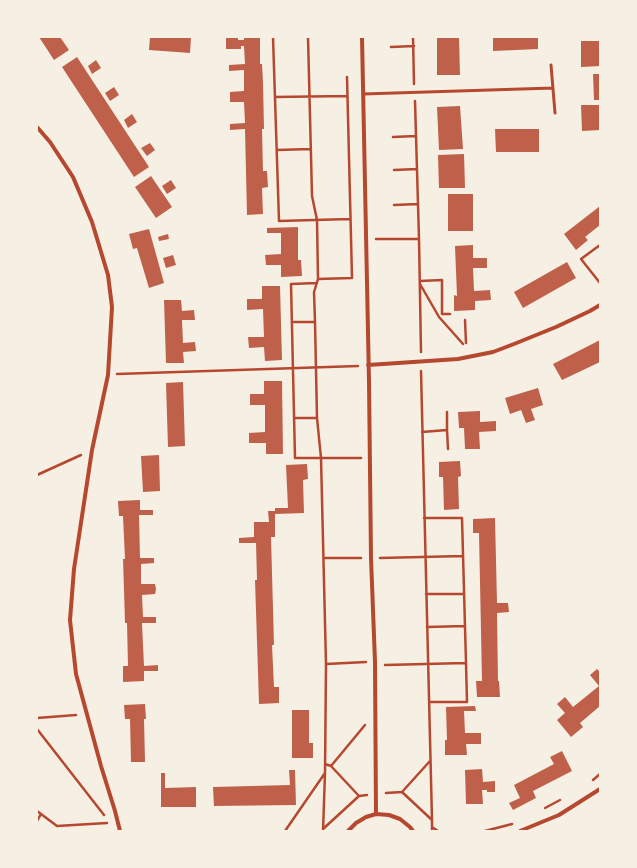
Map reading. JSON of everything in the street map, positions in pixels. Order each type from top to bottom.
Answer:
[{"type":"street","points":[[362,37],[371,558],[375,663],[376,814]]},
{"type":"street","points":[[37,127],[50,142],[73,177],[92,222],[108,275],[112,307],[108,375],[92,450],[74,569],[70,620],[76,674],[116,811],[120,831]]},
{"type":"street","points":[[368,365],[458,359],[493,352],[556,327],[600,305]]},
{"type":"street","points":[[520,831],[559,815],[600,790]]},
{"type":"street","points":[[348,831],[356,823],[366,817],[376,814],[389,815],[400,820],[413,831]]},
{"type":"lane","points":[[551,65],[555,113]]},
{"type":"lane","points":[[363,94],[553,88]]},
{"type":"path","points":[[273,37],[278,222],[350,219]]},
{"type":"path","points":[[308,37],[312,196],[316,220],[318,279],[314,292],[317,418],[324,558],[326,664],[323,830]]},
{"type":"path","points":[[413,37],[432,831]]},
{"type":"path","points":[[391,47],[414,46]]},
{"type":"path","points":[[318,279],[352,278],[347,77]]},
{"type":"path","points":[[275,97],[347,96]]},
{"type":"path","points":[[393,137],[416,136]]},
{"type":"path","points":[[276,150],[311,149]]},
{"type":"path","points":[[394,170],[417,169]]},
{"type":"path","points":[[394,204],[418,204]]},
{"type":"path","points":[[366,240],[419,238]]},
{"type":"path","points":[[600,244],[581,259],[600,283]]},
{"type":"path","points":[[420,282],[442,280],[442,314],[450,314]]},
{"type":"path","points":[[420,282],[439,317],[465,343],[465,320]]},
{"type":"path","points":[[317,283],[291,284],[295,458],[370,458]]},
{"type":"path","points":[[292,322],[315,322]]},
{"type":"path","points":[[108,375],[368,365]]},
{"type":"path","points":[[447,412],[448,449]]},
{"type":"path","points":[[294,418],[317,418]]},
{"type":"path","points":[[422,432],[447,430]]},
{"type":"path","points":[[37,475],[92,450]]},
{"type":"path","points":[[424,518],[462,518],[465,626],[466,702],[429,702]]},
{"type":"path","points":[[324,558],[425,558],[463,556]]},
{"type":"path","points":[[426,594],[464,594]]},
{"type":"path","points":[[427,627],[465,626]]},
{"type":"path","points":[[326,664],[466,664]]},
{"type":"path","points":[[37,718],[88,714]]},
{"type":"path","points":[[331,766],[375,714]]},
{"type":"path","points":[[37,728],[110,823],[57,826],[37,811]]},
{"type":"path","points":[[323,830],[359,796],[402,792],[430,761]]},
{"type":"path","points":[[325,764],[331,766],[359,796]]},
{"type":"path","points":[[285,831],[325,773]]},
{"type":"path","points":[[593,780],[600,774]]},
{"type":"path","points":[[402,792],[432,820]]},
{"type":"path","points":[[543,809],[562,799]]},
{"type":"path","points":[[37,821],[41,814]]},
{"type":"path","points":[[485,831],[515,823]]},
{"type":"path","points":[[432,827],[438,831]]},
{"type":"building","points":[[39,37],[60,37],[69,50],[54,60]]},
{"type":"building","points":[[150,37],[191,37],[190,53],[149,50]]},
{"type":"building","points":[[244,37],[260,37],[260,64],[262,64],[263,82],[263,171],[267,171],[268,187],[262,188],[263,214],[247,215],[245,129],[230,130],[230,124],[245,123],[244,102],[230,102],[230,92],[244,91],[244,70],[229,71],[229,65],[245,64],[244,46],[241,46],[241,49],[226,49],[226,38],[238,38],[238,40],[244,40]]},
{"type":"building","points":[[437,37],[459,37],[460,75],[437,75]]},
{"type":"building","points":[[493,37],[538,37],[538,49],[493,51]]},
{"type":"building","points":[[581,41],[600,41],[600,66],[581,67]]},
{"type":"building","points":[[77,57],[149,167],[134,177],[62,67]]},
{"type":"building","points":[[96,60],[101,68],[92,74],[88,66]]},
{"type":"building","points":[[593,74],[600,74],[600,100],[594,100]]},
{"type":"building","points":[[114,87],[119,95],[110,101],[105,93]]},
{"type":"building","points":[[581,105],[600,105],[600,130],[582,131]]},
{"type":"building","points":[[460,106],[463,149],[439,150],[437,107]]},
{"type":"building","points":[[132,114],[137,122],[128,128],[124,120]]},
{"type":"building","points":[[495,129],[539,129],[539,152],[496,152]]},
{"type":"building","points":[[150,143],[155,150],[147,156],[141,148]]},
{"type":"building","points":[[464,154],[465,188],[439,188],[438,155]]},
{"type":"building","points":[[151,176],[172,207],[156,218],[135,187]]},
{"type":"building","points":[[171,180],[176,188],[167,194],[162,186]]},
{"type":"building","points":[[448,194],[473,194],[473,231],[448,231]]},
{"type":"building","points":[[600,206],[600,225],[585,237],[588,240],[576,250],[564,234]]},
{"type":"building","points":[[298,227],[298,260],[301,260],[302,276],[281,277],[281,265],[266,265],[265,255],[281,254],[281,233],[267,233],[267,228]]},
{"type":"building","points":[[149,229],[164,283],[149,288],[137,248],[133,249],[129,234]]},
{"type":"building","points":[[168,234],[169,239],[159,241],[158,237]]},
{"type":"building","points":[[473,245],[473,258],[487,258],[487,268],[473,268],[474,291],[490,290],[491,300],[475,301],[475,310],[454,311],[454,295],[457,296],[455,246]]},
{"type":"building","points":[[173,255],[176,265],[166,268],[163,258]]},
{"type":"building","points":[[567,262],[576,278],[523,308],[514,292]]},
{"type":"building","points":[[262,286],[280,286],[282,360],[265,361],[264,347],[249,348],[248,337],[264,337],[263,309],[247,310],[247,299],[262,299]]},
{"type":"building","points":[[164,300],[181,300],[182,311],[194,310],[195,320],[182,320],[183,343],[195,342],[196,351],[183,352],[184,363],[166,363]]},
{"type":"building","points":[[600,340],[600,362],[562,380],[553,364]]},
{"type":"building","points":[[264,381],[282,381],[283,454],[266,454],[266,443],[249,443],[249,433],[265,432],[265,405],[250,405],[250,394],[264,394]]},
{"type":"building","points":[[183,382],[185,446],[168,447],[166,383]]},
{"type":"building","points":[[538,388],[543,405],[531,409],[535,420],[526,423],[521,410],[510,414],[505,398]]},
{"type":"building","points":[[480,411],[480,422],[496,421],[496,431],[479,432],[480,449],[465,449],[464,428],[459,428],[458,412]]},
{"type":"building","points":[[159,455],[160,491],[143,492],[141,456]]},
{"type":"building","points":[[460,461],[461,476],[458,477],[459,509],[444,510],[443,477],[439,477],[439,462]]},
{"type":"building","points":[[307,464],[308,479],[303,480],[304,513],[275,514],[275,537],[271,537],[274,645],[272,645],[274,687],[279,687],[279,703],[259,704],[255,580],[257,580],[256,543],[239,543],[239,538],[254,537],[254,522],[269,522],[268,511],[275,511],[275,508],[288,508],[286,465]]},
{"type":"building","points":[[140,500],[140,510],[153,510],[153,515],[139,515],[140,558],[154,558],[154,563],[141,564],[141,584],[155,584],[156,589],[155,594],[142,595],[143,617],[156,617],[156,623],[142,623],[144,666],[158,665],[158,671],[144,671],[144,681],[123,682],[123,666],[128,666],[127,623],[125,623],[123,516],[119,516],[118,501]]},
{"type":"building","points":[[495,518],[497,603],[508,603],[509,612],[497,613],[498,681],[500,697],[477,697],[476,681],[482,681],[479,533],[473,533],[473,519]]},
{"type":"building","points":[[597,669],[600,672],[600,706],[580,723],[583,727],[571,737],[557,720],[565,713],[557,704],[565,697],[573,707],[599,686],[590,675]]},
{"type":"building","points":[[145,704],[145,762],[131,762],[130,719],[125,719],[124,705]]},
{"type":"building","points":[[475,706],[476,711],[464,711],[465,733],[481,733],[481,744],[466,744],[467,755],[445,755],[445,740],[447,740],[446,707]]},
{"type":"building","points":[[292,710],[309,710],[309,743],[313,743],[313,758],[292,758]]},
{"type":"building","points":[[562,751],[572,771],[533,791],[536,798],[513,810],[509,803],[520,798],[514,785],[554,764],[550,757]]},
{"type":"building","points":[[482,769],[483,782],[495,781],[495,792],[487,792],[487,790],[482,790],[483,804],[466,804],[465,770]]},
{"type":"building","points":[[289,770],[295,770],[296,805],[214,806],[213,787],[290,785]]},
{"type":"building","points":[[161,773],[165,773],[165,788],[196,787],[196,807],[161,807]]}]
